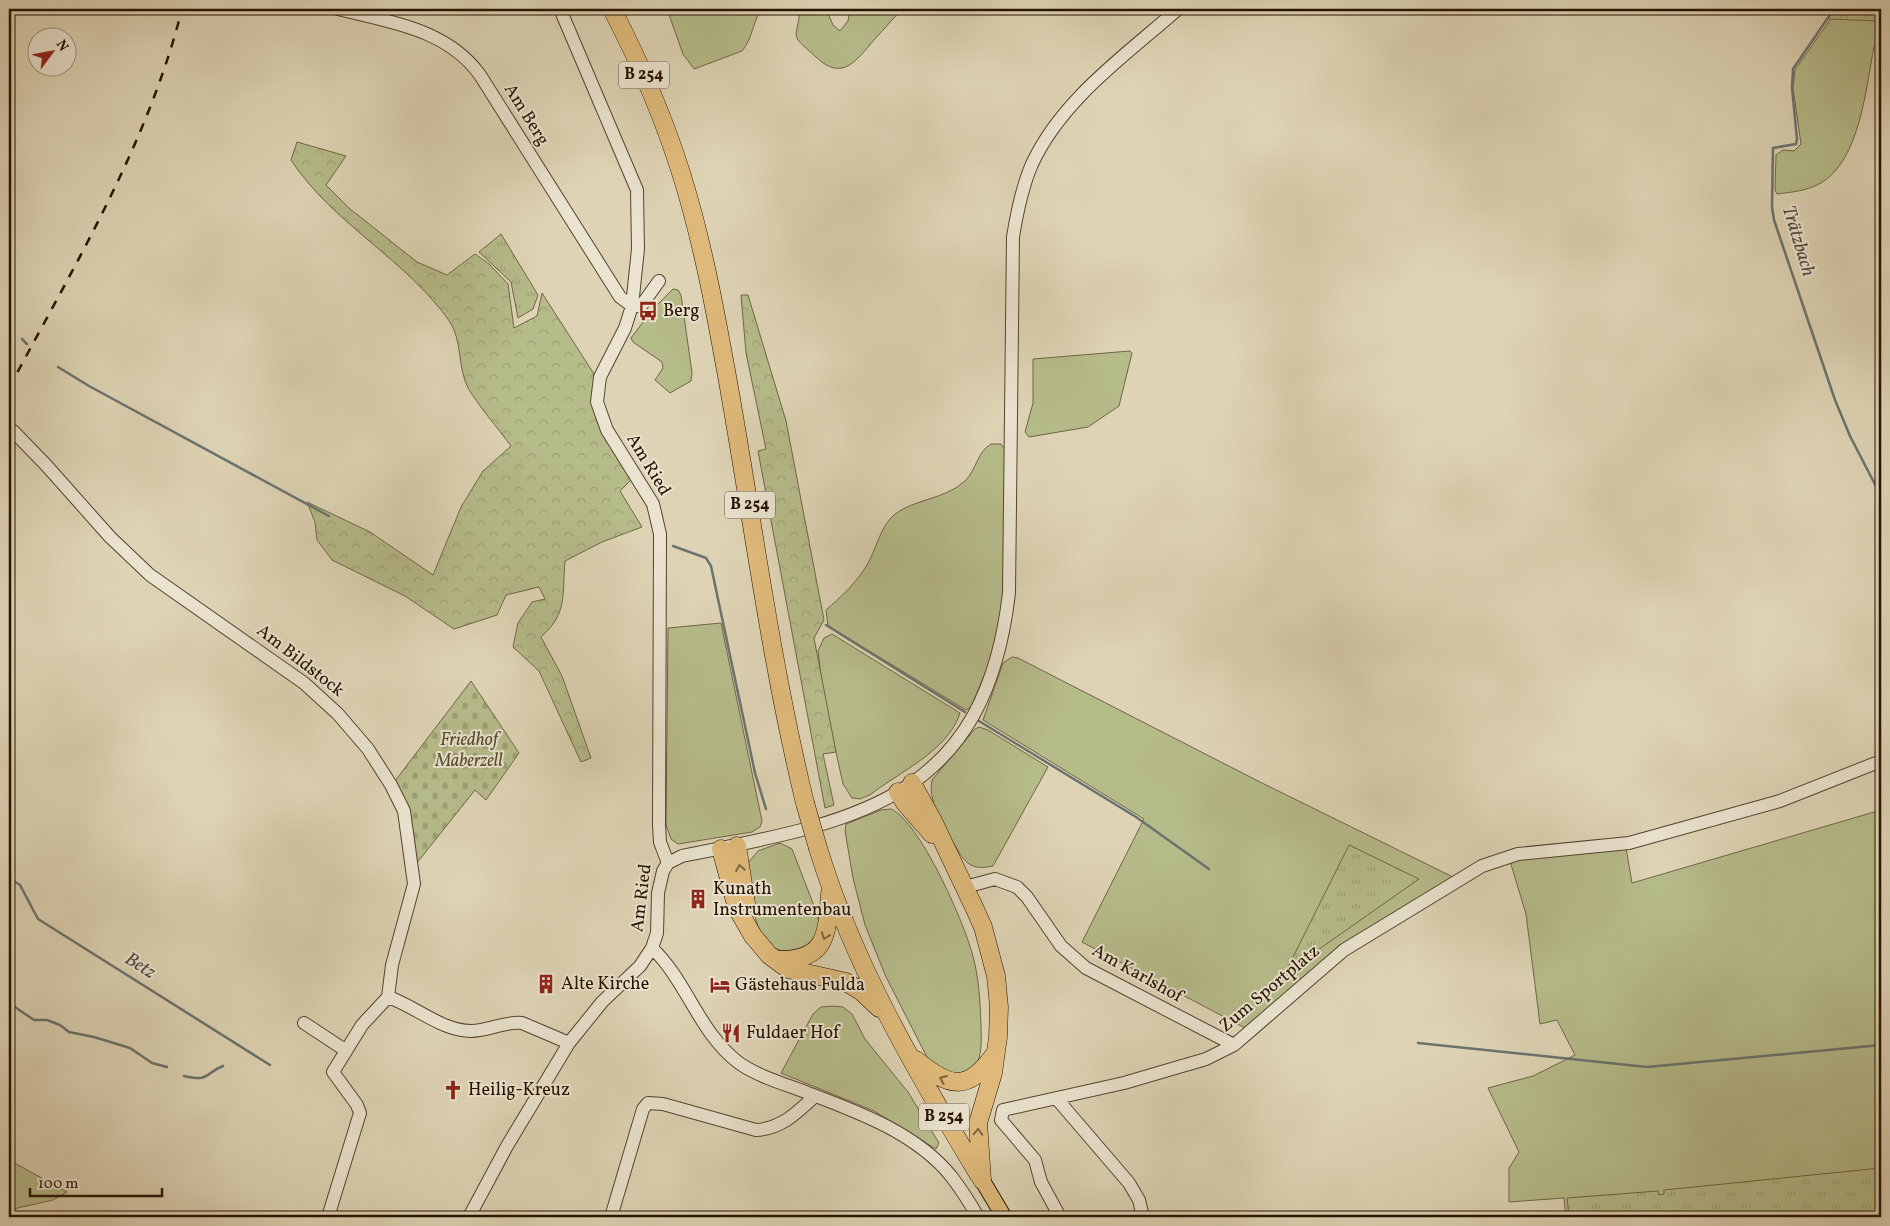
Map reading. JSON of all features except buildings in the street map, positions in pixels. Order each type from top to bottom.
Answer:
[{"type":"highway","name":"B 254","points":[[612,9],[663,120],[682,176],[700,239],[728,380],[790,737],[805,803],[830,888],[849,936],[888,1016],[908,1054],[982,1180]]},
{"type":"highway","points":[[905,788],[933,821],[965,887],[983,927],[996,976],[999,1023],[996,1052],[993,1073],[978,1123],[982,1180]]},
{"type":"highway","points":[[729,847],[737,908],[761,946],[788,969],[836,979],[854,986],[888,1016]]},
{"type":"highway","points":[[776,960],[799,959],[819,948],[826,934],[830,888]]},
{"type":"highway","points":[[908,1054],[940,1078],[957,1082],[965,1081],[980,1073],[996,1052]]},
{"type":"main road","name":"B 254","points":[[982,1180],[1004,1217]]},
{"type":"street","name":"Am Berg","points":[[338,9],[431,35],[464,55],[480,75],[620,297],[632,306]]},
{"type":"street","points":[[560,9],[637,190],[638,249],[632,306],[641,306],[659,281]]},
{"type":"street","points":[[668,863],[682,856],[796,833],[830,823],[867,808],[905,788],[940,760],[974,716],[993,673],[1006,620],[1011,561],[1012,237],[1023,187],[1041,146],[1068,109],[1086,90],[1178,9]]},
{"type":"street","name":"Am Ried","points":[[632,306],[625,328],[600,377],[597,402],[607,430],[653,504],[660,534],[659,825],[660,842],[668,863],[662,871],[658,893],[657,932],[652,948],[665,961],[712,1036],[733,1057],[763,1076],[872,1120],[928,1154],[950,1175],[978,1217]]},
{"type":"street","name":"Am Bildstock","points":[[13,432],[46,464],[110,537],[150,574],[257,647],[304,683],[338,714],[368,749],[391,784],[404,811],[414,884],[392,965],[388,997]]},
{"type":"street","name":"Zum Sportplatz","points":[[1060,1217],[1041,1182],[1035,1160],[1001,1120],[1003,1110],[1124,1084],[1206,1059],[1234,1045],[1344,950],[1482,866],[1518,854],[1630,843],[1780,801],[1881,761]]},
{"type":"street","name":"Am Karlshof","points":[[965,887],[994,879],[1017,887],[1031,902],[1061,946],[1086,968],[1234,1045]]},
{"type":"street","points":[[469,1217],[507,1146],[569,1043],[602,1002],[640,966],[652,948]]},
{"type":"street","points":[[328,1217],[360,1116],[359,1107],[333,1072],[362,1025],[388,997],[457,1029],[472,1031],[514,1022],[522,1023],[569,1043]]},
{"type":"street","points":[[304,1022],[345,1050]]},
{"type":"street","points":[[611,1217],[643,1109],[648,1103],[663,1104],[756,1130],[765,1130],[789,1119],[815,1096]]},
{"type":"street","points":[[1057,1099],[1129,1183],[1140,1200],[1143,1217]]},
{"type":"green space","points":[[667,9],[761,9],[748,42],[742,51],[694,69],[683,54]]},
{"type":"green space","points":[[800,9],[826,9],[833,25],[840,31],[848,21],[850,9],[902,9],[855,61],[848,66],[834,68],[825,64],[798,40],[796,32]]},
{"type":"green space","points":[[1829,9],[1881,9],[1881,21],[1829,19]]},
{"type":"green space","points":[[1832,17],[1881,19],[1881,42],[1874,47],[1859,121],[1845,158],[1834,172],[1821,183],[1810,188],[1777,194],[1775,190],[1776,155],[1783,150],[1794,151],[1801,144],[1793,88],[1795,70]]},
{"type":"green space","points":[[297,142],[346,156],[326,185],[349,208],[417,262],[447,275],[475,254],[489,264],[508,284],[514,328],[537,316],[542,293],[594,374],[595,389],[632,479],[620,491],[642,527],[602,542],[565,561],[560,611],[556,620],[541,637],[562,676],[591,758],[581,762],[539,671],[513,647],[518,623],[532,602],[545,599],[539,587],[506,595],[497,615],[454,629],[405,596],[332,560],[317,540],[315,522],[307,502],[370,532],[433,575],[461,507],[483,471],[511,446],[468,388],[454,329],[450,322],[412,279],[348,223],[308,183],[291,160]]},
{"type":"green space","points":[[501,234],[538,295],[533,309],[518,318],[511,282],[479,252]]},
{"type":"green space","points":[[673,289],[678,290],[681,295],[692,373],[691,381],[670,393],[655,380],[663,368],[662,362],[633,342],[631,338],[652,310]]},
{"type":"green space","points":[[741,295],[748,295],[786,421],[824,620],[814,638],[836,752],[823,754],[834,805],[825,808],[758,451],[766,449],[746,353]]},
{"type":"green space","points":[[1130,351],[1132,353],[1119,406],[1088,427],[1029,437],[1025,432],[1033,403],[1033,359]]},
{"type":"green space","points":[[991,444],[1001,444],[1005,450],[1005,588],[995,649],[971,707],[966,710],[828,625],[826,610],[848,589],[863,571],[889,520],[910,506],[957,487],[969,477],[983,451]]},
{"type":"green space","points":[[721,623],[762,821],[760,827],[752,832],[678,844],[671,839],[666,825],[668,628]]},
{"type":"green space","points":[[832,634],[960,713],[945,739],[934,750],[870,795],[860,799],[852,798],[843,784],[823,693],[818,651],[824,638]]},
{"type":"green space","points":[[1012,657],[1018,658],[1258,781],[1453,877],[1247,1029],[1082,942],[1144,819],[983,720],[1003,663]]},
{"type":"green space","name":"Friedhof Maberzell","points":[[471,681],[519,753],[486,800],[475,790],[416,864],[395,781]]},
{"type":"green space","points":[[979,727],[988,730],[1048,767],[993,866],[983,867],[970,865],[963,859],[935,809],[931,789],[932,780],[975,729]]},
{"type":"green space","points":[[891,809],[915,832],[939,874],[960,918],[974,962],[980,998],[980,1052],[978,1062],[973,1068],[955,1076],[929,1061],[886,977],[865,925],[853,878],[845,831],[846,824],[881,810]]},
{"type":"green space","points":[[1881,810],[1881,1217],[1566,1217],[1564,1198],[1509,1202],[1509,1168],[1519,1152],[1488,1088],[1533,1076],[1575,1055],[1557,1020],[1540,1024],[1526,914],[1510,861],[1626,848],[1632,883]]},
{"type":"green space","points":[[780,843],[792,849],[818,916],[819,929],[816,938],[802,951],[782,951],[772,946],[758,926],[751,900],[748,863],[758,851]]},
{"type":"green space","points":[[1349,845],[1419,879],[1285,973]]},
{"type":"green space","points":[[821,1007],[843,1007],[852,1014],[865,1039],[908,1092],[939,1143],[936,1149],[874,1111],[781,1073],[813,1014]]},
{"type":"green space","points":[[9,1160],[67,1192],[53,1200],[9,1210]]},
{"type":"green space","points":[[1881,1168],[1881,1217],[1569,1217],[1567,1198],[1658,1191],[1659,1195],[1664,1194],[1664,1190]]},
{"type":"waterway","name":"Trätzbach","points":[[1834,9],[1793,69],[1792,88],[1797,139],[1796,144],[1773,148],[1772,207],[1774,220],[1835,400],[1850,436],[1881,496]]},
{"type":"waterway","points":[[22,339],[27,344]]},
{"type":"waterway","points":[[58,367],[89,386],[329,516]]},
{"type":"waterway","points":[[673,546],[706,558],[711,566],[755,773],[766,809]]},
{"type":"waterway","points":[[826,625],[965,712]]},
{"type":"waterway","points":[[979,721],[1136,817],[1209,869]]},
{"type":"waterway","name":"Betz","points":[[9,878],[20,885],[38,919],[270,1065]]},
{"type":"waterway","points":[[9,1003],[34,1020],[47,1020],[60,1025],[69,1032],[94,1037],[130,1048],[152,1063],[167,1067]]},
{"type":"waterway","points":[[1418,1043],[1647,1067],[1881,1045]]},
{"type":"waterway","points":[[184,1076],[202,1078],[223,1066]]},
{"type":"railway","points":[[9,388],[83,250],[129,156],[150,108],[182,9]]},
{"type":"place","name":"Berg","points":[[648,311]]},
{"type":"place","name":"Kunath Instrumentenbau","points":[[698,899]]},
{"type":"place","name":"Alte Kirche","points":[[546,984]]},
{"type":"place","name":"Gästehaus Fulda","points":[[720,985]]},
{"type":"place","name":"Fuldaer Hof","points":[[731,1033]]},
{"type":"place","name":"Heilig-Kreuz","points":[[453,1090]]}]
